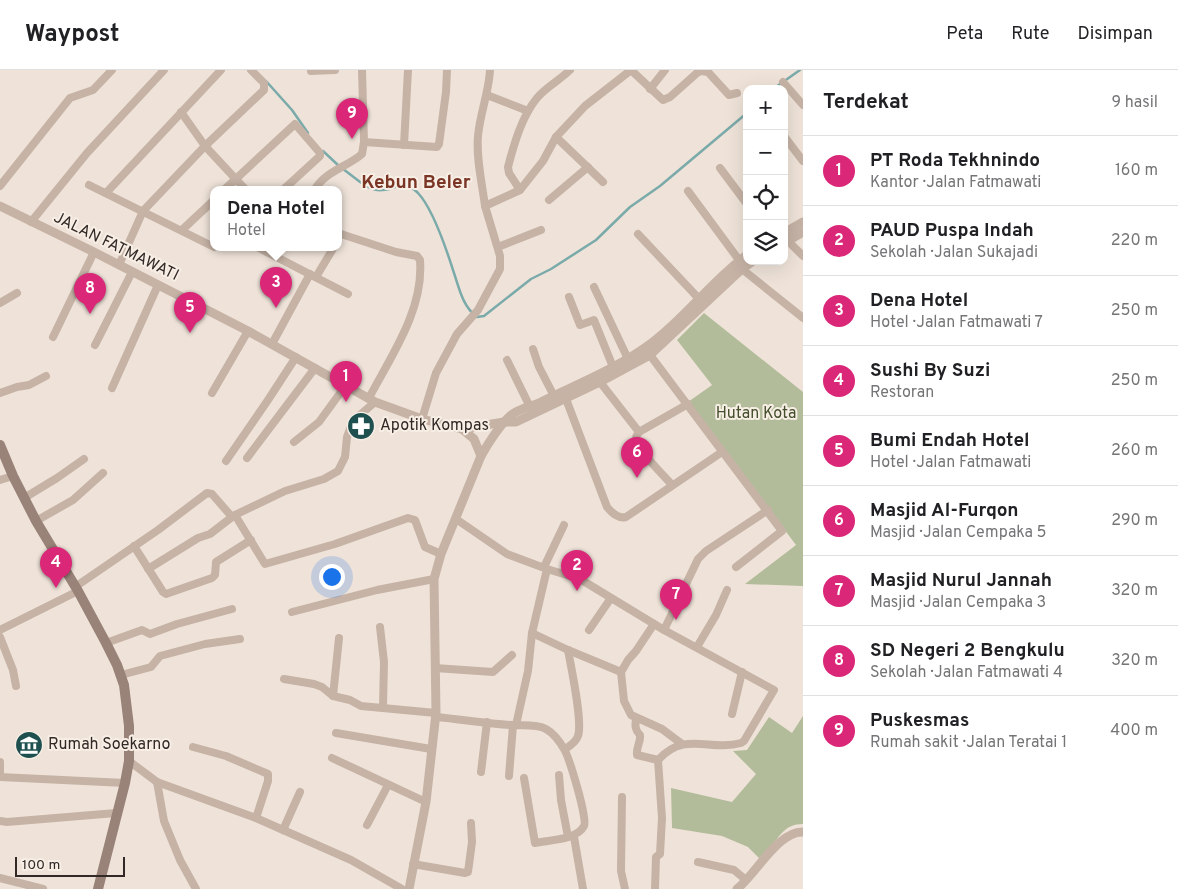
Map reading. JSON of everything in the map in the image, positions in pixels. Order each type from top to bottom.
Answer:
[{"type":"main road","points":[[0,445],[13,476],[36,521],[106,643],[121,675],[129,718],[129,761],[98,889]]},
{"type":"street","points":[[0,186],[70,98],[93,90],[112,70]]},
{"type":"street","points":[[31,222],[87,153],[164,70]]},
{"type":"street","points":[[106,192],[221,70]]},
{"type":"street","points":[[120,265],[144,211],[205,146],[264,90],[264,83],[251,70]]},
{"type":"street","points":[[311,71],[335,70]]},
{"type":"street","points":[[317,186],[319,182],[340,167],[362,154],[364,142],[362,70]]},
{"type":"street","points":[[404,145],[408,70]]},
{"type":"street","points":[[364,142],[434,148],[440,144],[447,70]]},
{"type":"street","points":[[422,418],[436,373],[451,343],[478,310],[500,269],[501,262],[498,247],[485,206],[478,144],[490,70]]},
{"type":"street","points":[[520,190],[509,173],[508,167],[528,111],[538,97],[570,70]]},
{"type":"street","points":[[485,206],[520,190],[538,167],[556,137],[572,118],[631,70],[660,98],[668,99],[701,71],[708,72],[729,95],[738,93]]},
{"type":"street","points":[[650,89],[665,70]]},
{"type":"street","points":[[783,82],[803,105]]},
{"type":"street","points":[[487,95],[528,111]]},
{"type":"street","points":[[181,112],[205,146],[242,186]]},
{"type":"street","points":[[228,186],[295,124],[320,153],[320,156],[287,186]]},
{"type":"street","points":[[556,137],[603,182]]},
{"type":"street","points":[[788,141],[803,161]]},
{"type":"street","points":[[549,200],[588,167]]},
{"type":"street","points":[[720,168],[743,199]]},
{"type":"street","points":[[89,185],[210,245]]},
{"type":"street","points":[[688,191],[742,261],[803,318]]},
{"type":"street","points":[[182,230],[210,204]]},
{"type":"street","name":"JALAN FATMAWATI","points":[[0,206],[158,284],[272,344],[372,400],[422,418],[462,429]]},
{"type":"street","points":[[788,235],[803,222]]},
{"type":"street","points":[[498,247],[541,230]]},
{"type":"street","points":[[788,237],[803,232]]},
{"type":"street","points":[[638,234],[701,301]]},
{"type":"street","points":[[148,569],[198,538],[210,534],[234,516],[285,491],[324,479],[338,471],[345,457],[347,437],[353,421],[372,400],[408,323],[421,279],[420,260],[417,256],[396,252],[342,236]]},
{"type":"street","points":[[788,241],[803,256]]},
{"type":"street","points":[[265,251],[348,294]]},
{"type":"street","points":[[272,344],[313,276],[331,251]]},
{"type":"street","points":[[53,336],[94,252]]},
{"type":"street","points":[[409,889],[426,802],[436,715],[434,579],[441,554],[481,456],[491,439],[512,414],[650,356],[701,301],[742,261]]},
{"type":"street","points":[[95,345],[132,272]]},
{"type":"street","points":[[112,388],[158,284]]},
{"type":"street","points":[[594,287],[628,359]]},
{"type":"street","points":[[0,303],[17,293]]},
{"type":"street","points":[[569,298],[580,325],[594,320],[613,367]]},
{"type":"street","points":[[462,429],[504,422],[516,422],[566,399],[660,336],[701,301]]},
{"type":"street","points":[[212,393],[248,331]]},
{"type":"street","points":[[533,348],[539,366],[554,396]]},
{"type":"street","points":[[650,356],[782,530],[782,532],[736,567]]},
{"type":"street","points":[[226,461],[296,358]]},
{"type":"street","points":[[507,360],[530,407]]},
{"type":"street","points":[[246,458],[315,368]]},
{"type":"street","points":[[0,393],[32,384],[46,376]]},
{"type":"street","points":[[598,379],[639,432]]},
{"type":"street","points":[[294,442],[319,422],[346,386]]},
{"type":"street","points":[[566,399],[607,507],[616,516],[626,517],[722,452]]},
{"type":"street","points":[[672,486],[645,455],[636,442],[636,437],[639,432],[688,404]]},
{"type":"street","points":[[462,429],[474,439],[481,456]]},
{"type":"street","points":[[24,498],[84,459]]},
{"type":"street","points":[[36,521],[73,500],[103,473]]},
{"type":"street","points":[[0,480],[13,476]]},
{"type":"street","points":[[0,630],[76,589],[207,493],[212,494],[234,516],[266,565],[411,518],[415,520],[425,547],[441,554]]},
{"type":"street","points":[[664,630],[692,568],[702,554],[768,510]]},
{"type":"street","points":[[456,519],[507,554],[580,579],[664,630],[774,690],[744,741],[738,744],[682,744],[667,752],[658,760]]},
{"type":"street","points":[[509,776],[514,725],[528,671],[532,633],[545,568],[564,525]]},
{"type":"street","points":[[134,546],[164,594],[168,594],[212,578],[215,575],[216,562],[251,540]]},
{"type":"street","points":[[292,612],[377,590],[434,579]]},
{"type":"street","points":[[697,647],[716,615],[727,590]]},
{"type":"street","points":[[589,630],[611,598]]},
{"type":"street","points":[[106,643],[142,630],[150,634],[177,624],[232,609]]},
{"type":"street","points":[[654,624],[621,672],[626,708],[631,715],[662,729],[682,744]]},
{"type":"street","points":[[380,627],[384,662],[383,707]]},
{"type":"street","points":[[532,633],[621,672]]},
{"type":"street","points":[[0,637],[14,670],[16,686]]},
{"type":"street","points":[[333,696],[339,638]]},
{"type":"street","points":[[121,675],[151,667],[160,656],[205,644],[240,639]]},
{"type":"street","points":[[565,749],[578,738],[579,731],[576,694],[568,650]]},
{"type":"street","points":[[435,668],[493,672],[512,655]]},
{"type":"street","points":[[732,714],[742,672]]},
{"type":"street","points":[[284,679],[314,684],[322,687],[333,696],[350,700],[361,706],[383,707],[543,728],[551,733],[565,749],[583,808],[585,821],[583,827],[571,837],[535,843],[524,778]]},
{"type":"street","points":[[636,718],[636,731],[640,735],[641,740],[637,745],[637,755],[658,760]]},
{"type":"street","points":[[480,772],[487,722]]},
{"type":"street","points":[[336,733],[431,749]]},
{"type":"street","points":[[193,747],[226,756],[268,774],[268,781],[256,818]]},
{"type":"street","points":[[332,758],[426,802]]},
{"type":"street","points":[[655,889],[656,857],[660,854],[663,834],[658,760]]},
{"type":"street","points":[[129,761],[157,782],[256,818],[351,860],[402,889]]},
{"type":"street","points":[[0,762],[0,776],[125,783]]},
{"type":"street","points":[[559,775],[561,800],[584,889]]},
{"type":"street","points":[[157,782],[164,821],[180,860],[196,889]]},
{"type":"street","points":[[367,825],[388,785]]},
{"type":"street","points":[[283,830],[300,792]]},
{"type":"street","points":[[622,797],[621,871],[625,889]]},
{"type":"street","points":[[0,821],[116,813]]},
{"type":"street","points":[[413,864],[468,872],[472,842],[471,824]]},
{"type":"street","points":[[737,889],[782,840],[792,833],[803,832]]},
{"type":"street","points":[[698,862],[710,863],[734,870],[746,880]]},
{"type":"street","points":[[0,878],[27,887],[43,889]]},
{"type":"green space","name":"Hutan Kota","points":[[704,313],[803,392],[803,586],[745,584],[796,545],[688,402],[712,385],[677,340]]},
{"type":"green space","points":[[803,716],[803,824],[797,824],[788,828],[759,858],[748,847],[722,836],[672,828],[671,788],[732,802],[756,774],[733,751],[747,750],[769,717],[792,733]]},
{"type":"waterway","points":[[779,85],[800,70]]},
{"type":"waterway","points":[[266,81],[292,110],[308,133]]},
{"type":"waterway","points":[[343,169],[372,189],[385,190],[405,183],[418,193],[424,200],[438,229],[464,302],[477,317],[484,316],[531,279],[551,269],[596,240],[630,207],[660,186],[743,116]]},
{"type":"waterway","points":[[323,151],[339,166]]},
{"type":"place","name":"Puskesmas","points":[[352,139]]},
{"type":"place","name":"Dena Hotel","points":[[276,308]]},
{"type":"place","name":"SD Negeri 2 Bengkulu","points":[[90,314]]},
{"type":"place","name":"Bumi Endah Hotel","points":[[190,333]]},
{"type":"place","name":"PT Roda Tekhnindo","points":[[346,402]]},
{"type":"place","name":"Apotik Kompas","points":[[361,426]]},
{"type":"place","name":"Masjid Al-Furqon","points":[[637,478]]},
{"type":"place","name":"Sushi By Suzi","points":[[56,588]]},
{"type":"place","name":"PAUD Puspa Indah","points":[[577,591]]},
{"type":"place","name":"Masjid Nurul Jannah","points":[[676,620]]},
{"type":"place","name":"Rumah Soekarno","points":[[29,745]]},
{"type":"district","name":"Kebun Beler","points":[[416,183]]}]
